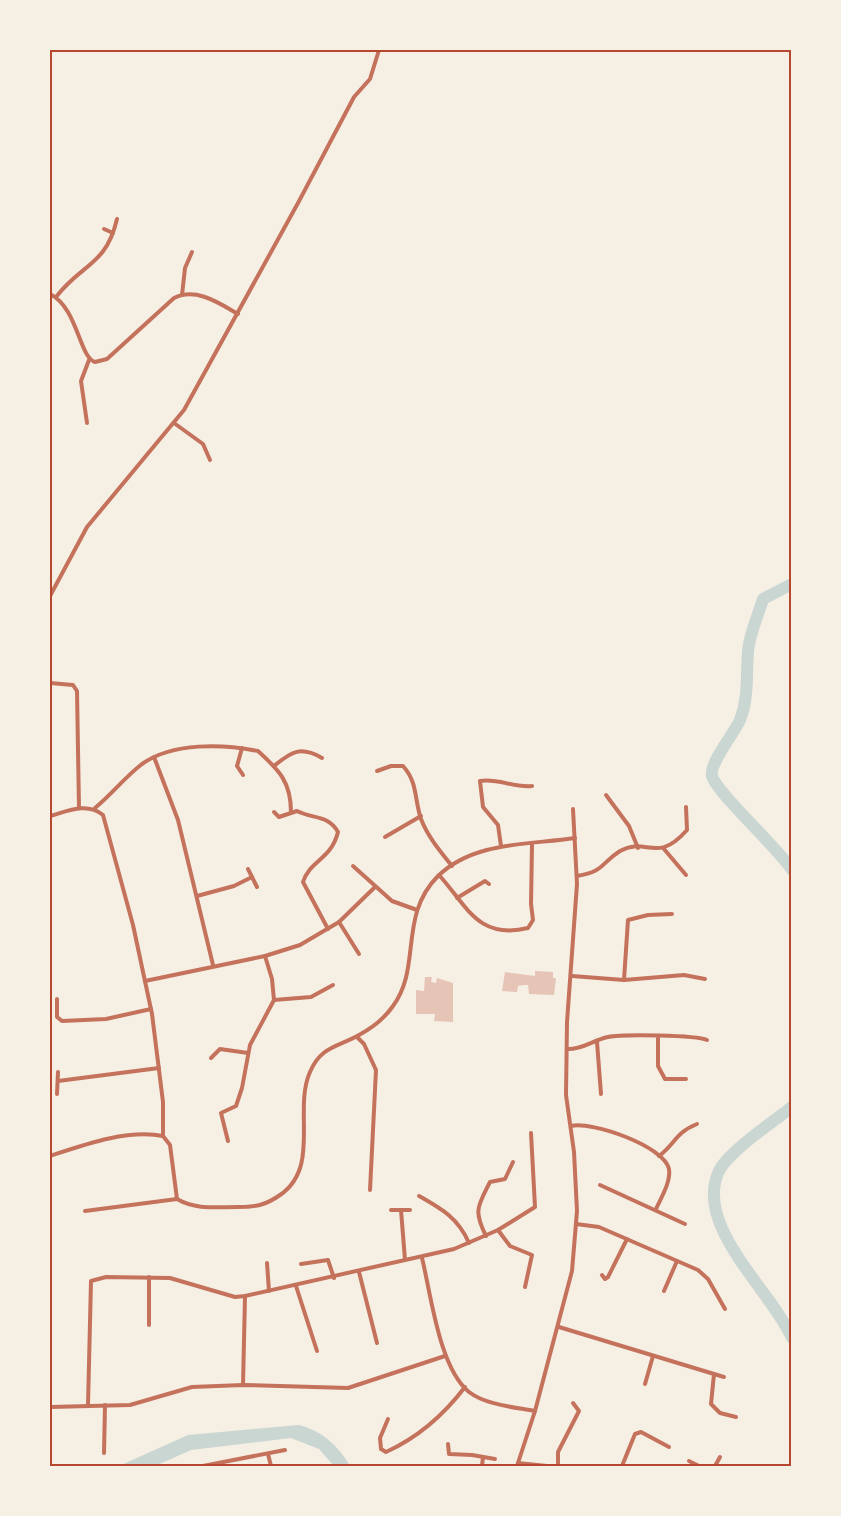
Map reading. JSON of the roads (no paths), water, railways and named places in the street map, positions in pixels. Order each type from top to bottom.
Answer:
[{"type":"street","points":[[50,596],[87,527],[174,423],[238,314],[354,97],[370,79],[379,50]]},
{"type":"street","points":[[57,297],[77,275],[103,255],[117,219]]},
{"type":"street","points":[[104,230],[113,233]]},
{"type":"street","points":[[182,294],[185,268],[192,252]]},
{"type":"street","points":[[50,294],[57,297],[74,320],[89,360],[81,381],[87,423]]},
{"type":"street","points":[[89,360],[107,359],[174,298],[182,294],[214,300],[238,314]]},
{"type":"street","points":[[174,423],[203,444],[210,460]]},
{"type":"street","points":[[50,683],[73,685],[77,691],[80,808]]},
{"type":"street","points":[[94,808],[154,757],[167,751],[204,747],[242,748],[258,751],[274,766],[291,793],[291,812]]},
{"type":"street","points":[[242,748],[237,766],[243,776]]},
{"type":"street","points":[[274,766],[296,752],[308,750],[322,758]]},
{"type":"street","points":[[154,757],[178,820],[213,965]]},
{"type":"street","points":[[377,771],[391,766],[403,766],[413,777],[421,816],[429,836],[452,867]]},
{"type":"street","points":[[501,846],[498,825],[483,807],[479,795],[480,782],[491,779],[520,787],[532,786]]},
{"type":"street","points":[[606,795],[629,826],[638,848]]},
{"type":"street","points":[[577,876],[594,873],[621,851],[638,848],[664,849],[675,843],[687,830],[686,807]]},
{"type":"street","points":[[50,816],[80,808],[94,808],[103,815],[109,832],[151,1009],[159,1068],[163,1136],[170,1145],[177,1198]]},
{"type":"street","points":[[547,1467],[517,1465],[535,1411],[572,1271],[576,1188],[566,1095],[577,876],[573,809]]},
{"type":"street","points":[[274,812],[279,816],[291,812],[325,818],[338,832],[327,856],[306,872],[303,882],[328,929]]},
{"type":"street","points":[[385,837],[421,816]]},
{"type":"street","points":[[85,1211],[177,1198],[190,1207],[247,1207],[266,1205],[286,1191],[295,1180],[303,1160],[304,1101],[310,1070],[326,1050],[357,1037],[383,1017],[405,986],[412,926],[417,910],[439,875],[464,857],[501,846],[575,838]]},
{"type":"street","points":[[439,875],[466,911],[484,925],[513,932],[528,928],[533,920],[532,844]]},
{"type":"street","points":[[664,849],[676,867],[686,875]]},
{"type":"street","points":[[353,866],[374,888],[392,901],[417,910]]},
{"type":"street","points":[[248,868],[257,887]]},
{"type":"street","points":[[197,896],[234,886],[252,877]]},
{"type":"street","points":[[457,898],[485,881],[489,884]]},
{"type":"street","points":[[145,981],[265,956],[300,945],[339,922],[374,888]]},
{"type":"street","points":[[622,980],[628,920],[648,915],[672,914]]},
{"type":"street","points":[[339,922],[358,954]]},
{"type":"street","points":[[228,1141],[221,1113],[236,1106],[242,1088],[248,1053],[274,1000],[272,979],[265,956]]},
{"type":"street","points":[[572,976],[622,980],[684,975],[705,979]]},
{"type":"street","points":[[274,1000],[311,997],[333,985]]},
{"type":"street","points":[[57,999],[57,1017],[62,1021],[106,1019],[151,1009]]},
{"type":"street","points":[[568,1050],[580,1049],[611,1036],[658,1038],[686,1036],[707,1040]]},
{"type":"street","points":[[357,1037],[364,1044],[376,1070],[370,1190]]},
{"type":"street","points":[[658,1038],[658,1066],[665,1079],[686,1078]]},
{"type":"street","points":[[597,1042],[601,1094]]},
{"type":"street","points":[[211,1058],[220,1048],[248,1053]]},
{"type":"street","points":[[58,1082],[159,1068]]},
{"type":"street","points":[[57,1094],[58,1072]]},
{"type":"street","points":[[571,1126],[591,1124],[633,1139],[667,1163],[670,1172],[656,1209]]},
{"type":"street","points":[[659,1156],[670,1148],[680,1131],[697,1124]]},
{"type":"street","points":[[88,1405],[91,1281],[106,1277],[170,1278],[235,1297],[334,1278],[422,1258],[469,1244],[536,1207],[531,1133]]},
{"type":"street","points":[[50,1156],[122,1137],[153,1134],[163,1136]]},
{"type":"street","points":[[486,1236],[477,1216],[479,1203],[490,1182],[505,1179],[513,1162]]},
{"type":"street","points":[[600,1185],[685,1224]]},
{"type":"street","points":[[419,1196],[453,1217],[462,1228],[469,1244]]},
{"type":"street","points":[[391,1210],[410,1210]]},
{"type":"street","points":[[401,1210],[405,1261]]},
{"type":"street","points":[[576,1224],[599,1227],[698,1270],[708,1279],[725,1309]]},
{"type":"street","points":[[498,1230],[510,1246],[532,1255],[525,1287]]},
{"type":"street","points":[[602,1275],[605,1279],[608,1277],[627,1239]]},
{"type":"street","points":[[422,1258],[445,1356],[465,1388],[485,1400],[535,1411]]},
{"type":"street","points":[[301,1264],[328,1260],[334,1278]]},
{"type":"street","points":[[664,1291],[677,1261]]},
{"type":"street","points":[[267,1263],[269,1291]]},
{"type":"street","points":[[358,1272],[377,1343]]},
{"type":"street","points":[[149,1277],[149,1325]]},
{"type":"street","points":[[296,1286],[317,1351]]},
{"type":"street","points":[[243,1385],[245,1296]]},
{"type":"street","points":[[558,1327],[724,1377]]},
{"type":"street","points":[[50,1407],[130,1406],[192,1387],[243,1385],[348,1388],[445,1356]]},
{"type":"street","points":[[645,1384],[653,1356]]},
{"type":"street","points":[[714,1374],[711,1404],[720,1413],[736,1417]]},
{"type":"street","points":[[388,1419],[379,1444],[386,1452],[404,1444],[435,1423],[465,1388]]},
{"type":"street","points":[[558,1467],[558,1452],[579,1411],[573,1403]]},
{"type":"street","points":[[104,1453],[105,1405]]},
{"type":"street","points":[[622,1467],[635,1434],[641,1432],[669,1447]]},
{"type":"street","points":[[448,1444],[449,1454]]},
{"type":"street","points":[[203,1467],[285,1450]]},
{"type":"street","points":[[268,1454],[271,1467]]},
{"type":"street","points":[[441,1455],[495,1459]]},
{"type":"street","points":[[482,1467],[483,1457]]},
{"type":"street","points":[[715,1467],[720,1457]]},
{"type":"street","points":[[689,1461],[699,1467]]},
{"type":"waterway","points":[[792,584],[763,599],[749,646],[743,711],[712,770],[716,784],[792,870]]},
{"type":"waterway","points":[[792,1107],[752,1137],[724,1163],[719,1171],[714,1192],[717,1214],[725,1236],[792,1338]]}]
